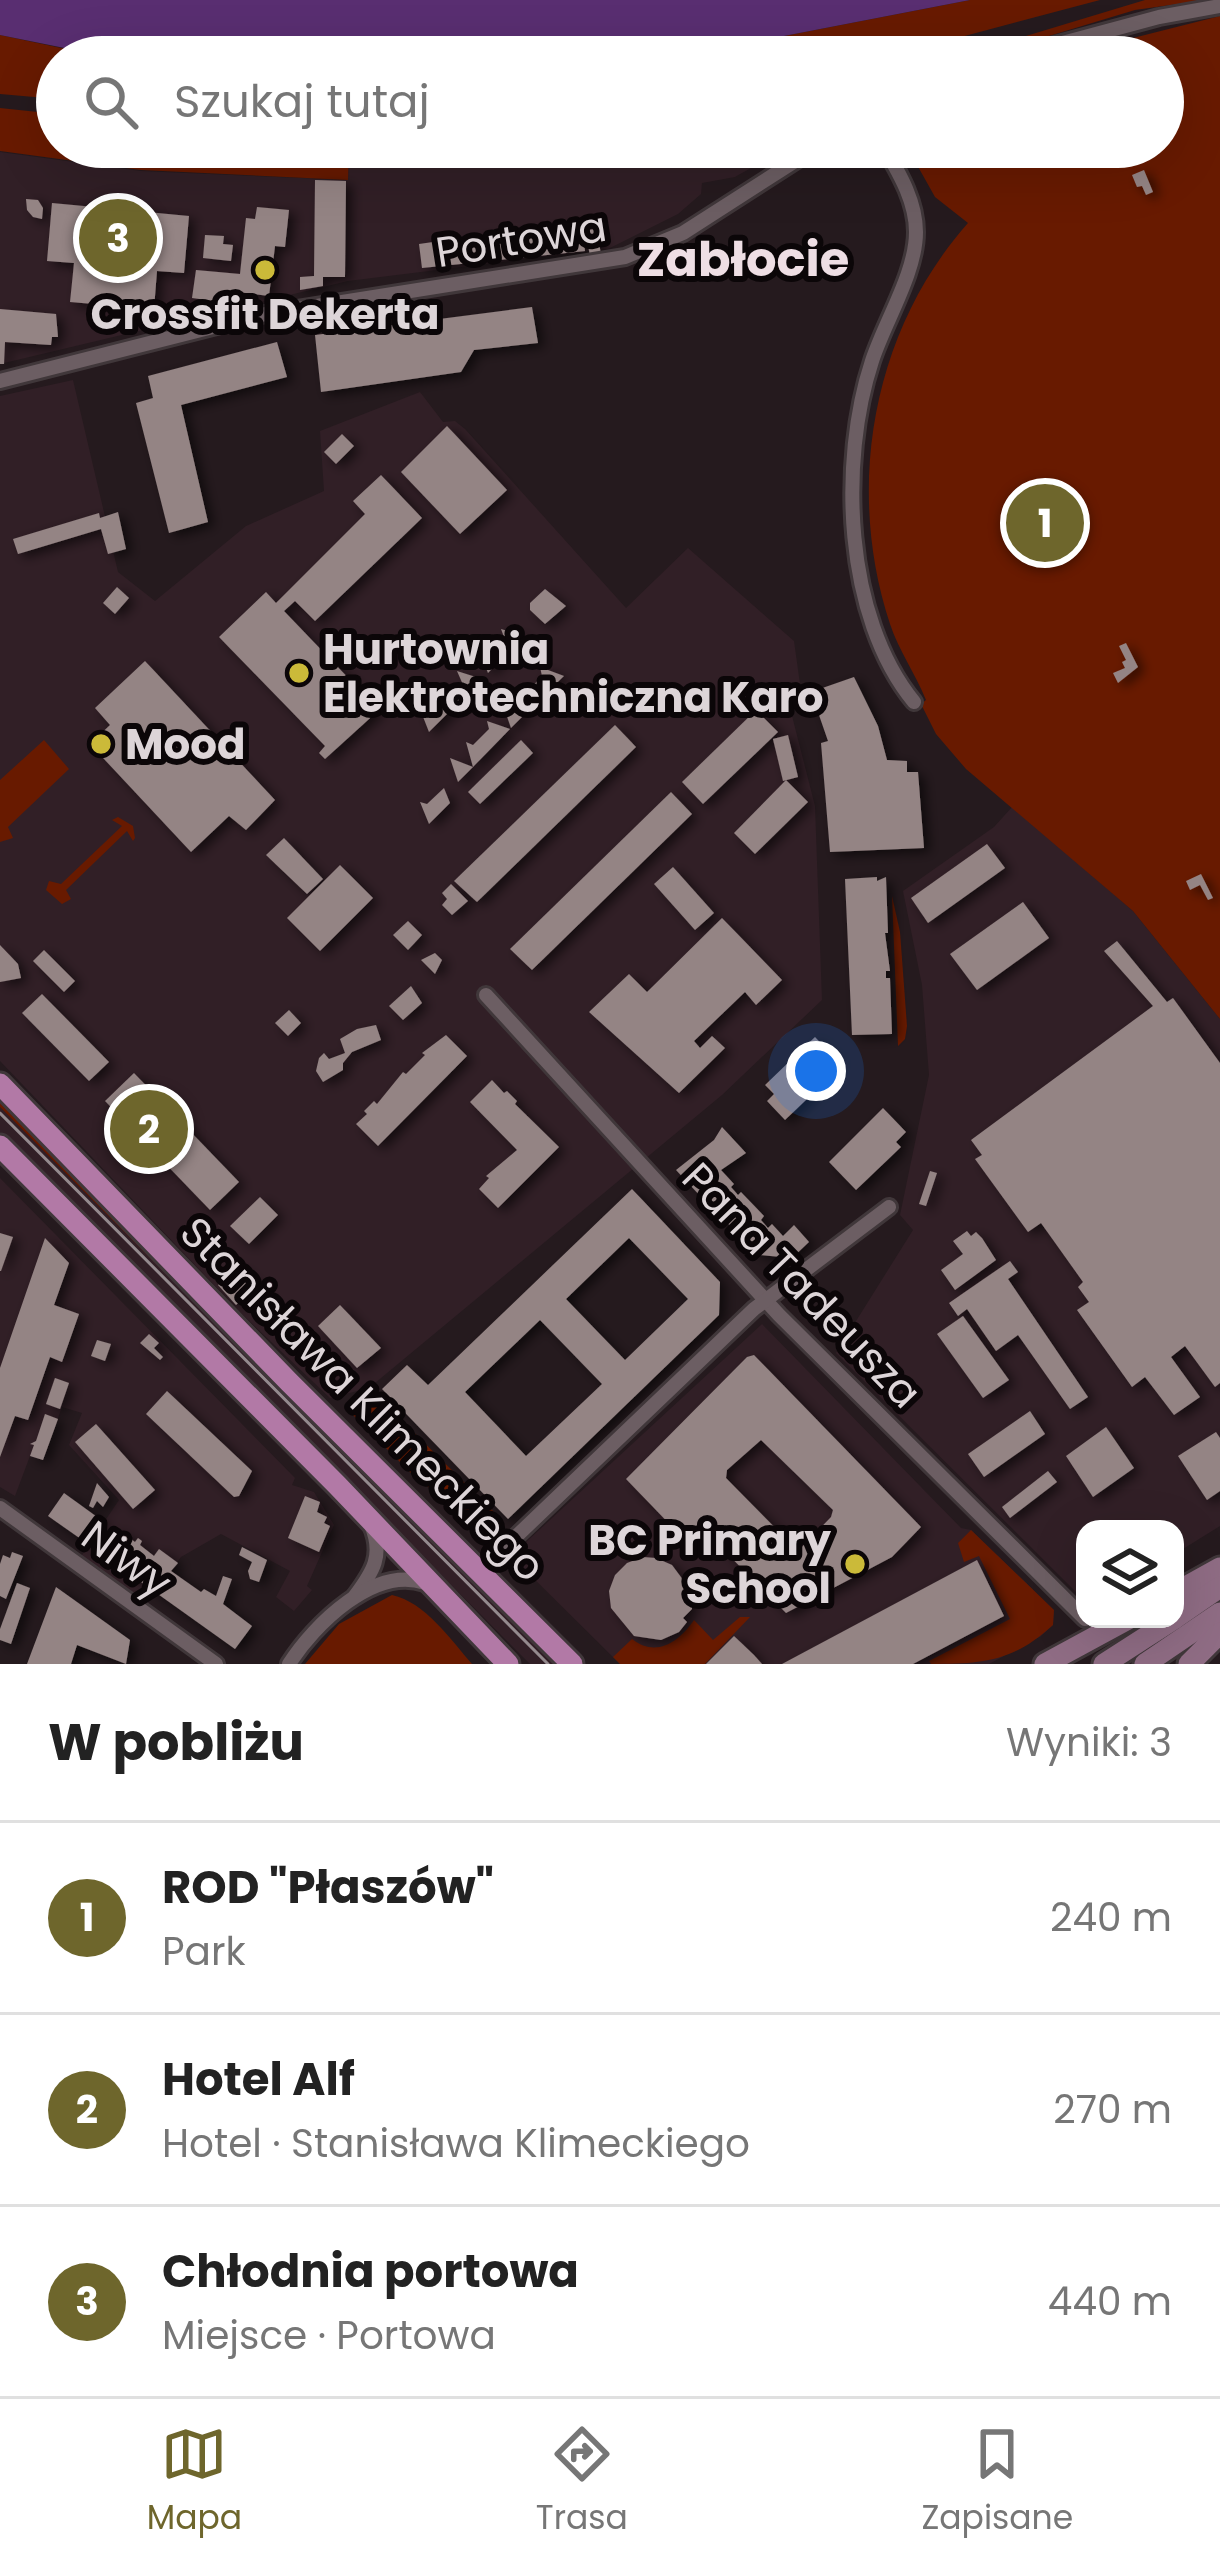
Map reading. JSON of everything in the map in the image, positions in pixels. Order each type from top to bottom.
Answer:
[{"type":"main road","name":"Stanisława Klimeckiego","points":[[0,1084],[259,1352],[572,1664]]},
{"type":"main road","name":"Stanisława Klimeckiego","points":[[0,1146],[508,1664]]},
{"type":"main road","points":[[1184,1589],[1220,1568]]},
{"type":"main road","points":[[1184,1612],[1220,1587]]},
{"type":"main road","points":[[1104,1664],[1143,1657],[1220,1613]]},
{"type":"main road","points":[[1053,1660],[1111,1628]]},
{"type":"main road","points":[[1143,1657],[1167,1628]]},
{"type":"main road","points":[[1189,1664],[1220,1634]]},
{"type":"street","points":[[1088,36],[1220,6]]},
{"type":"street","name":"Portowa","points":[[0,381],[273,312],[626,257],[683,233],[784,168]]},
{"type":"street","points":[[894,168],[911,202],[915,248],[860,401],[850,493],[855,550],[868,601],[891,666],[914,702]]},
{"type":"street","name":"Pana Tadeusza","points":[[485,995],[765,1300],[1076,1610]]},
{"type":"street","points":[[479,1572],[765,1300],[889,1207]]},
{"type":"street","name":"Niwy","points":[[0,1508],[216,1664]]},
{"type":"street","points":[[355,1596],[377,1561],[376,1534],[368,1518]]},
{"type":"street","points":[[289,1664],[326,1618],[355,1596],[407,1580],[440,1592]]},
{"type":"street","points":[[1053,1660],[1078,1628]]},
{"type":"shaded area","points":[[0,0],[970,0],[784,36],[36,36],[36,42],[0,35]]},
{"type":"shaded area","points":[[970,0],[1100,0],[965,36],[784,36]]},
{"type":"shaded area","points":[[1145,0],[1206,0],[1135,10],[1049,36],[1026,36]]},
{"type":"shaded area","points":[[1220,16],[1220,1019],[1133,911],[966,769],[936,734],[921,704],[926,700],[890,624],[876,572],[870,519],[876,413],[889,361],[935,266],[968,223],[935,197],[919,168],[1184,168],[1184,36],[1141,36]]},
{"type":"shaded area","points":[[0,35],[36,43],[36,97],[0,94]]},
{"type":"shaded area","points":[[0,108],[36,112],[36,156],[0,151]]},
{"type":"shaded area","points":[[0,152],[36,157],[36,168],[348,180],[348,168],[751,168],[735,177],[702,183],[701,194],[678,214],[608,249],[348,281],[0,364]]},
{"type":"shaded area","points":[[126,168],[348,168],[348,180]]},
{"type":"shaded area","points":[[73,380],[118,572],[155,601],[246,526],[324,491],[320,431],[420,392],[443,422],[455,421],[465,429],[626,608],[688,548],[794,641],[801,691],[789,704],[815,806],[822,1000],[722,1095],[369,1388],[330,1398],[240,1312],[0,1061],[0,396]]},
{"type":"shaded area","points":[[44,740],[69,769],[8,827],[13,838],[0,842],[0,780]]},
{"type":"shaded area","points":[[1013,806],[1133,911],[1220,1019],[1220,1526],[1184,1548],[1184,1520],[1076,1520],[1076,1592],[836,1353],[913,1230],[900,1215],[929,1075],[922,985],[903,891],[994,827]]},
{"type":"shaded area","points":[[118,817],[133,826],[135,838],[133,841],[127,831],[66,890],[71,899],[62,904],[46,890],[49,881],[61,884],[122,826],[112,820]]},
{"type":"shaded area","points":[[892,896],[900,932],[907,1026],[898,1046]]},
{"type":"shaded area","points":[[0,1099],[557,1664],[554,1664],[0,1107]]},
{"type":"shaded area","points":[[0,1107],[554,1664],[530,1664],[0,1132]]},
{"type":"shaded area","points":[[0,1178],[295,1478],[292,1485],[314,1492],[334,1525],[307,1586],[312,1590],[294,1611],[276,1597],[290,1571],[221,1534],[181,1557],[148,1603],[80,1558],[119,1500],[69,1445],[82,1413],[62,1407],[43,1460],[30,1456],[15,1496],[0,1487]]},
{"type":"shaded area","points":[[762,1324],[961,1528],[971,1530],[1054,1610],[1053,1625],[989,1664],[620,1664],[511,1556]]},
{"type":"shaded area","points":[[369,1388],[496,1514],[482,1527],[415,1477],[347,1409]]},
{"type":"shaded area","points":[[971,1530],[1054,1610],[1053,1625],[1010,1654],[931,1664],[929,1661],[1010,1619],[979,1556],[964,1562],[958,1543]]},
{"type":"shaded area","points":[[392,1595],[426,1614],[472,1664],[305,1664],[339,1624]]},
{"type":"shaded area","points":[[740,1617],[750,1617],[705,1664],[620,1664],[613,1657],[632,1639],[650,1647],[666,1645],[694,1620],[713,1640]]},
{"type":"building","points":[[1144,170],[1153,192],[1146,195],[1132,175]]},
{"type":"building","points":[[315,180],[346,181],[345,277],[323,277],[323,286],[300,290],[300,277],[314,276]]},
{"type":"building","points":[[26,199],[38,200],[42,219],[27,210]]},
{"type":"building","points":[[52,203],[189,216],[184,273],[157,271],[154,309],[70,302],[74,263],[47,261]]},
{"type":"building","points":[[257,207],[289,210],[285,247],[275,246],[269,296],[238,292],[237,304],[192,298],[196,270],[240,274],[246,218],[255,219]]},
{"type":"building","points":[[581,221],[585,251],[422,268],[419,244]]},
{"type":"building","points":[[597,229],[601,255],[590,257],[586,230]]},
{"type":"building","points":[[205,235],[224,236],[223,244],[233,245],[231,261],[203,258]]},
{"type":"building","points":[[532,307],[538,343],[474,350],[461,372],[321,392],[315,335]]},
{"type":"building","points":[[0,309],[56,314],[58,337],[52,337],[51,345],[5,342],[4,364],[0,364]]},
{"type":"building","points":[[277,342],[287,377],[181,405],[208,522],[169,533],[136,403],[153,398],[148,376]]},
{"type":"building","points":[[447,426],[507,490],[460,534],[401,472]]},
{"type":"building","points":[[342,434],[354,446],[336,464],[324,452]]},
{"type":"building","points":[[381,475],[422,518],[315,621],[295,601],[284,611],[379,710],[325,759],[319,753],[325,746],[219,637],[266,592],[276,603],[365,514],[353,501]]},
{"type":"building","points":[[118,512],[126,549],[108,554],[101,529],[18,554],[13,539],[99,513],[100,518]]},
{"type":"building","points":[[117,587],[129,598],[115,614],[103,603]]},
{"type":"building","points":[[545,589],[566,606],[545,624],[530,610],[530,603]]},
{"type":"building","points":[[501,629],[524,636],[488,673],[479,650],[488,652],[504,637]]},
{"type":"building","points":[[1126,643],[1138,667],[1118,683],[1113,673],[1125,668],[1119,646]]},
{"type":"building","points":[[145,661],[275,800],[246,830],[229,816],[191,852],[90,744],[110,725],[95,708]]},
{"type":"building","points":[[540,667],[564,676],[527,712],[519,688],[528,691],[542,676]]},
{"type":"building","points":[[457,671],[482,679],[467,694]]},
{"type":"building","points":[[854,677],[878,726],[887,760],[907,761],[907,772],[918,772],[924,848],[830,852],[821,743],[828,741],[811,692]]},
{"type":"building","points":[[442,686],[467,694],[429,732],[420,709],[428,711],[445,694]]},
{"type":"building","points":[[503,705],[526,713],[511,728]]},
{"type":"building","points":[[756,710],[778,732],[703,804],[682,782]]},
{"type":"building","points":[[487,721],[510,729],[473,767],[466,742],[473,745],[489,729]]},
{"type":"building","points":[[615,725],[636,747],[477,902],[454,881]]},
{"type":"building","points":[[788,735],[798,777],[783,781],[773,739]]},
{"type":"building","points":[[521,740],[533,753],[480,804],[468,792]]},
{"type":"building","points":[[450,758],[473,767],[458,782]]},
{"type":"building","points":[[786,780],[808,802],[755,854],[734,833]]},
{"type":"building","points":[[444,788],[450,803],[429,824],[420,802],[427,804]]},
{"type":"building","points":[[671,792],[692,814],[532,970],[510,949]]},
{"type":"building","points":[[284,838],[323,879],[307,894],[266,855]]},
{"type":"building","points":[[987,844],[1005,868],[928,923],[911,898]]},
{"type":"building","points":[[340,865],[373,898],[320,951],[287,918]]},
{"type":"building","points":[[673,867],[714,913],[695,930],[654,884]]},
{"type":"building","points":[[1201,874],[1213,898],[1208,900],[1200,885],[1190,890],[1186,881]]},
{"type":"building","points":[[877,877],[877,881],[886,877],[890,971],[886,978],[890,978],[892,1034],[852,1035],[845,879]]},
{"type":"building","points":[[451,884],[468,901],[452,915],[442,905],[447,899],[442,893]]},
{"type":"building","points":[[1023,902],[1049,938],[977,990],[950,954]]},
{"type":"building","points":[[722,918],[782,980],[756,1005],[745,992],[694,1041],[700,1048],[712,1036],[725,1048],[679,1093],[589,1012],[629,974],[647,992]]},
{"type":"building","points":[[408,921],[422,935],[408,950],[393,935]]},
{"type":"building","points":[[1117,941],[1167,1002],[1173,998],[1220,1063],[1220,1383],[1215,1387],[1185,1346],[1171,1357],[1200,1397],[1174,1415],[1145,1377],[1132,1387],[1077,1310],[1089,1302],[1078,1287],[1083,1282],[1041,1223],[1028,1232],[975,1159],[982,1155],[971,1140],[1153,1006],[1104,951]]},
{"type":"building","points":[[0,945],[18,964],[21,978],[0,982]]},
{"type":"building","points":[[44,950],[75,981],[64,992],[33,961]]},
{"type":"building","points":[[435,953],[442,960],[435,974],[421,960]]},
{"type":"building","points":[[411,986],[422,1003],[403,1020],[389,1006]]},
{"type":"building","points":[[42,994],[109,1062],[89,1081],[22,1013]]},
{"type":"building","points":[[289,1010],[301,1023],[288,1036],[275,1023]]},
{"type":"building","points":[[376,1025],[381,1040],[352,1052],[343,1070],[323,1082],[316,1071],[319,1058],[324,1053],[329,1059],[345,1053],[340,1039]]},
{"type":"building","points":[[446,1035],[467,1056],[378,1146],[356,1124],[425,1055],[422,1053]]},
{"type":"building","points":[[815,1037],[837,1060],[826,1071],[831,1076],[785,1120],[767,1101],[774,1094],[765,1085]]},
{"type":"building","points":[[134,1073],[239,1182],[210,1210],[105,1101]]},
{"type":"building","points":[[492,1080],[559,1147],[498,1208],[479,1189],[486,1176],[517,1150],[470,1102]]},
{"type":"building","points":[[883,1108],[906,1132],[896,1142],[901,1147],[856,1190],[829,1162]]},
{"type":"building","points":[[722,1127],[746,1153],[721,1170],[734,1184],[731,1187],[764,1216],[761,1220],[768,1228],[772,1224],[783,1236],[794,1225],[809,1242],[792,1258],[760,1255],[749,1249],[676,1170],[714,1140]]},
{"type":"building","points":[[930,1171],[937,1173],[926,1206],[919,1204]]},
{"type":"building","points":[[632,1189],[720,1282],[719,1315],[508,1519],[382,1389],[407,1365],[428,1385]],"holes":[[[629,1238],[688,1299],[625,1360],[566,1299]],[[540,1320],[602,1384],[526,1456],[465,1392]]]},
{"type":"building","points":[[260,1197],[278,1215],[249,1244],[230,1226]]},
{"type":"building","points":[[967,1231],[982,1238],[996,1260],[955,1290],[941,1270],[963,1254],[953,1241]]},
{"type":"building","points":[[0,1233],[13,1237],[1,1271],[0,1271]]},
{"type":"building","points":[[45,1238],[69,1263],[54,1305],[79,1314],[62,1362],[50,1357],[28,1420],[15,1416],[0,1457],[0,1368]]},
{"type":"building","points":[[1010,1261],[1018,1272],[1008,1279],[1088,1397],[1070,1409],[1018,1335],[996,1351],[967,1309],[958,1316],[949,1303]]},
{"type":"building","points":[[239,1266],[257,1286],[236,1305],[218,1285]]},
{"type":"building","points":[[340,1305],[381,1348],[357,1368],[318,1326]]},
{"type":"building","points":[[963,1316],[1009,1380],[983,1398],[937,1334]]},
{"type":"building","points":[[149,1334],[159,1343],[154,1348],[163,1357],[160,1360],[140,1343]]},
{"type":"building","points":[[97,1340],[111,1344],[105,1361],[91,1356]]},
{"type":"building","points":[[754,1355],[921,1527],[892,1557],[786,1613],[700,1526],[682,1537],[626,1479]],"holes":[[[761,1440],[833,1510],[798,1551],[726,1478],[727,1470]]]},
{"type":"building","points":[[55,1378],[69,1383],[60,1409],[46,1404]]},
{"type":"building","points":[[167,1391],[252,1471],[239,1496],[234,1497],[146,1414]]},
{"type":"building","points":[[1030,1411],[1045,1434],[984,1477],[968,1454]]},
{"type":"building","points":[[45,1414],[58,1419],[43,1460],[30,1456],[34,1445],[30,1444],[36,1441]]},
{"type":"building","points":[[96,1424],[155,1490],[133,1509],[75,1442]]},
{"type":"building","points":[[1106,1427],[1134,1468],[1093,1497],[1066,1456]]},
{"type":"building","points":[[1216,1432],[1220,1491],[1207,1500],[1178,1456]]},
{"type":"building","points":[[1048,1471],[1057,1482],[1010,1518],[1002,1507]]},
{"type":"building","points":[[97,1483],[109,1497],[103,1507],[97,1501],[93,1508],[89,1506]]},
{"type":"building","points":[[64,1493],[104,1522],[88,1544],[48,1516]]},
{"type":"building","points":[[305,1496],[320,1502],[317,1512],[327,1517],[324,1523],[330,1526],[319,1552],[288,1538]]},
{"type":"building","points":[[116,1528],[135,1542],[138,1538],[154,1556],[159,1549],[178,1563],[171,1571],[201,1592],[204,1589],[216,1596],[223,1576],[232,1579],[223,1604],[252,1626],[235,1649],[99,1552]]},
{"type":"building","points":[[242,1547],[267,1560],[259,1582],[250,1579],[252,1562],[239,1555]]},
{"type":"building","points":[[12,1552],[23,1556],[6,1599],[0,1596],[0,1564],[3,1555],[10,1558]]},
{"type":"building","points":[[643,1557],[672,1565],[692,1592],[692,1609],[683,1618],[687,1622],[679,1632],[661,1640],[634,1636],[611,1608],[609,1591],[615,1575],[627,1563]]},
{"type":"building","points":[[977,1560],[1004,1616],[913,1664],[782,1664]]},
{"type":"building","points":[[17,1583],[30,1588],[11,1644],[0,1640],[0,1629]]},
{"type":"building","points":[[56,1587],[130,1640],[126,1664],[77,1645],[71,1664],[27,1664]]},
{"type":"building","points":[[734,1636],[762,1664],[706,1664]]},
{"type":"tram line","points":[[0,1113],[548,1664]]},
{"type":"place","name":"Chłodnia portowa","points":[[118,238]]},
{"type":"place","name":"Crossfit Dekerta","points":[[265,270]]},
{"type":"place","name":"ROD \"Płaszów\"","points":[[1045,523]]},
{"type":"place","name":"Hurtownia Elektrotechniczna Karo","points":[[299,673]]},
{"type":"place","name":"Mood","points":[[101,744]]},
{"type":"place","name":"Hotel Alf","points":[[149,1129]]},
{"type":"place","name":"BC Primary School","points":[[855,1564]]},
{"type":"district","name":"Zabłocie","points":[[743,259]]}]
